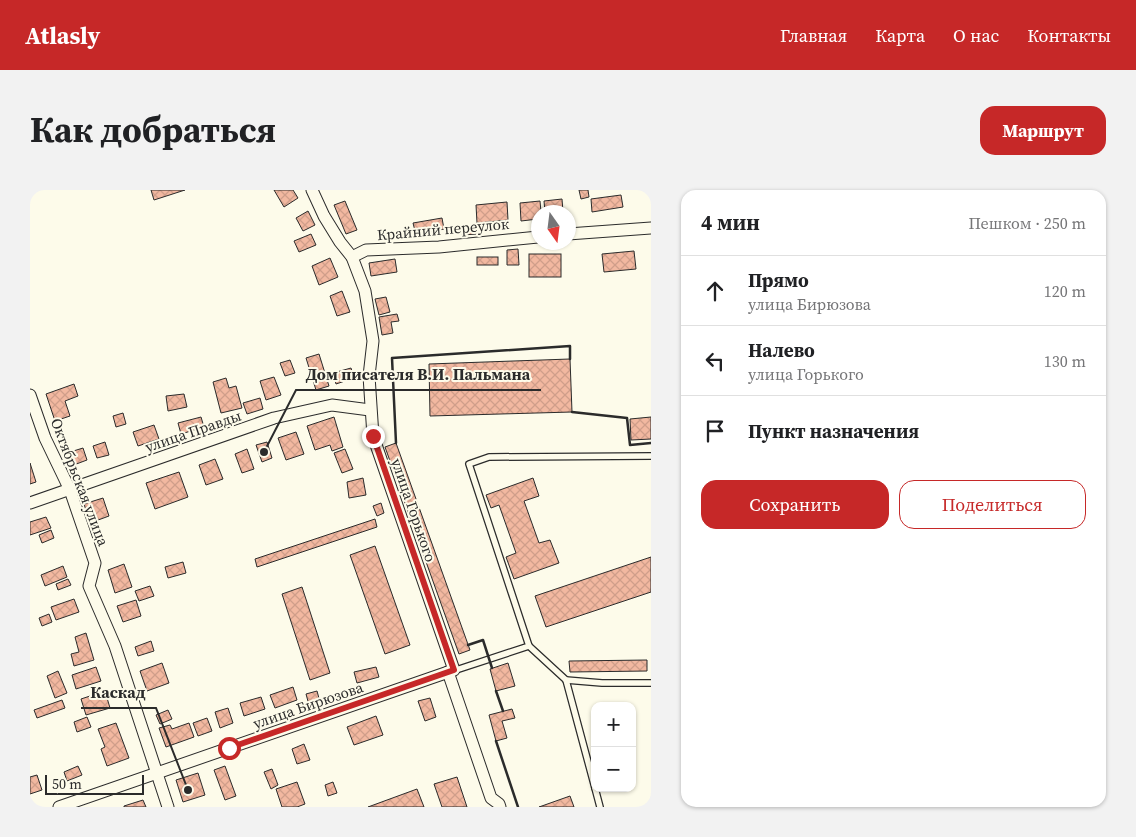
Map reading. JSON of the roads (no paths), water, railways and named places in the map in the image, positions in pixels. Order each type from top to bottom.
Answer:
[{"type":"street","name":"улица Горького","points":[[312,190],[324,216],[352,257],[365,291],[373,340],[369,376],[373,436],[491,798],[500,807]]},
{"type":"street","points":[[576,233],[651,228]]},
{"type":"street","name":"Крайний переулок","points":[[352,257],[366,250],[439,247],[499,239],[531,237]]},
{"type":"street","name":"Октябрьская улица","points":[[30,395],[46,438],[70,490],[95,563],[89,586],[115,646],[168,807]]},
{"type":"street","name":"улица Правды","points":[[30,504],[274,418],[332,405],[370,410]]},
{"type":"street","name":"улица Бирюзова","points":[[59,807],[451,671]]},
{"type":"lane","points":[[591,773],[566,680],[529,646],[469,464],[489,458],[651,456]]},
{"type":"lane","points":[[451,671],[529,646]]},
{"type":"lane","points":[[566,680],[602,683],[651,683]]},
{"type":"lane","points":[[596,792],[600,807]]},
{"type":"place","name":"Дом писателя В.И. Пальмана","points":[[264,452]]},
{"type":"place","name":"Каскад","points":[[188,790]]}]
